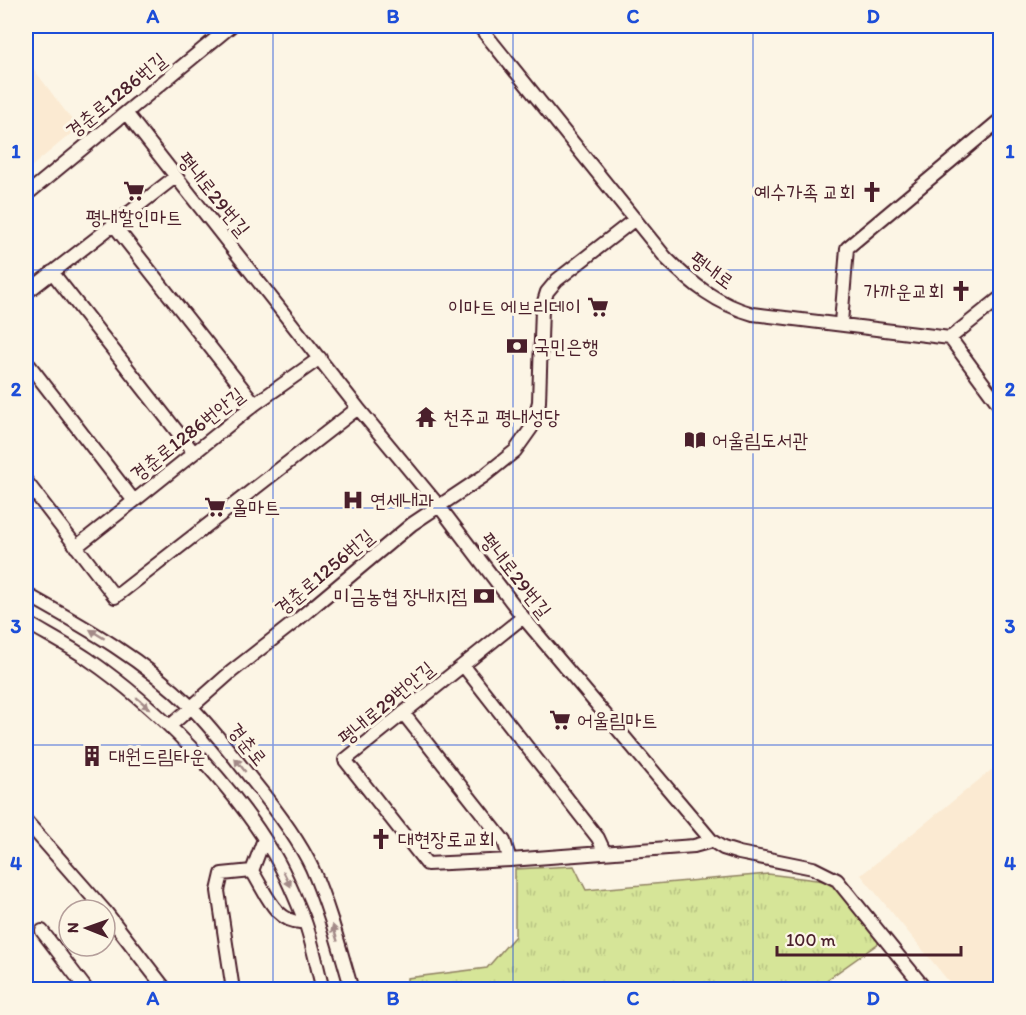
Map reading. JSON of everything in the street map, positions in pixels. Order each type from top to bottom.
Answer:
[{"type":"street","name":"경춘로1286번길","points":[[26,195],[231,26]]},
{"type":"street","name":"평내로","points":[[479,26],[634,219],[683,275],[701,290],[719,301],[753,314],[950,338]]},
{"type":"street","name":"평내로29번길","points":[[126,113],[358,408],[439,506],[523,617],[712,841],[723,848],[739,853],[813,868],[837,880],[926,990]]},
{"type":"street","points":[[841,323],[847,248],[1000,120]]},
{"type":"street","points":[[26,293],[175,177]]},
{"type":"street","name":"경춘로1256번길","points":[[170,726],[231,672],[412,524],[484,476],[515,451],[532,427],[539,402],[542,308],[547,292],[557,280],[634,219]]},
{"type":"street","points":[[113,224],[255,404]]},
{"type":"street","points":[[52,272],[194,453]]},
{"type":"street","points":[[1000,298],[950,338],[1000,406]]},
{"type":"street","name":"경춘로1286번안길","points":[[26,361],[134,501],[255,404],[320,358]]},
{"type":"street","points":[[26,481],[115,597],[358,408]]},
{"type":"street","points":[[76,547],[134,501]]},
{"type":"street","name":"경춘로","points":[[26,594],[119,648],[160,679],[191,707],[229,751],[274,808],[311,866],[328,910],[352,990]]},
{"type":"street","name":"평내로29번안길","points":[[523,617],[345,760],[427,864],[694,846],[712,841]]},
{"type":"street","points":[[26,622],[87,658],[125,687],[170,726],[238,801],[275,855],[306,922],[323,990]]},
{"type":"street","points":[[463,665],[598,838],[604,851]]},
{"type":"street","points":[[403,713],[504,841],[510,860]]},
{"type":"street","points":[[26,821],[94,898]]},
{"type":"street","points":[[252,871],[264,839]]},
{"type":"street","points":[[252,871],[279,915],[293,923],[306,922]]},
{"type":"street","points":[[233,990],[218,891],[222,874],[252,871]]},
{"type":"street","points":[[117,926],[166,990]]},
{"type":"street","points":[[42,931],[87,990]]},
{"type":"shaded area","points":[[26,59],[78,128],[26,171]]},
{"type":"shaded area","points":[[1000,763],[1000,989],[955,989],[861,875]]},
{"type":"green space","points":[[574,866],[586,890],[768,874],[833,882],[883,940],[814,989],[407,990],[407,978],[487,968],[515,936],[515,869]]},
{"type":"place","name":"평내할인마트","points":[[134,191]]},
{"type":"place","name":"예수가족 교회","points":[[872,192]]},
{"type":"place","name":"가까운교회","points":[[961,291]]},
{"type":"place","name":"이마트 에브리데이","points":[[598,307]]},
{"type":"place","name":"국민은행","points":[[517,346]]},
{"type":"place","name":"천주교 평내성당","points":[[426,417]]},
{"type":"place","name":"어울림도서관","points":[[695,440]]},
{"type":"place","name":"연세내과","points":[[353,500]]},
{"type":"place","name":"올마트","points":[[215,507]]},
{"type":"place","name":"미금농협 장내지점","points":[[484,596]]},
{"type":"place","name":"어울림마트","points":[[560,720]]},
{"type":"place","name":"대원드림타운","points":[[92,756]]},
{"type":"place","name":"대현장로교회","points":[[381,839]]}]
